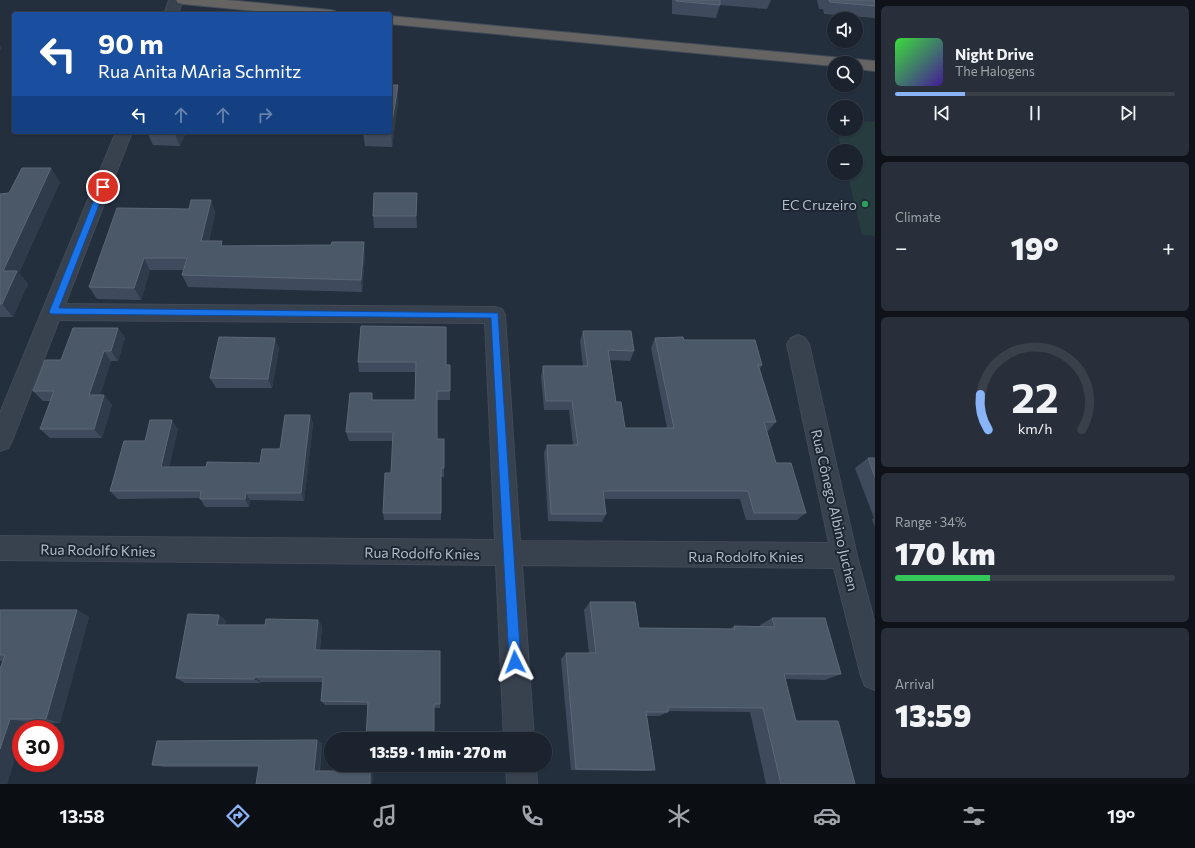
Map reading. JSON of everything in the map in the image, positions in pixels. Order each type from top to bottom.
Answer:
[{"type":"highway","points":[[183,0],[309,12]]},
{"type":"highway","points":[[392,20],[827,61]]},
{"type":"highway","points":[[863,65],[875,66]]},
{"type":"street","points":[[171,12],[176,0]]},
{"type":"street","points":[[0,441],[54,312],[123,134]]},
{"type":"street","points":[[54,312],[495,315],[519,732]]},
{"type":"street","name":"Rua Cônego Albino Juchen","points":[[798,344],[844,556],[875,676]]},
{"type":"street","name":"Rua Rodolfo Knies","points":[[0,548],[844,556]]},
{"type":"street","points":[[521,772],[522,784]]},
{"type":"green space","name":"EC Cruzeiro","points":[[863,121],[875,122],[875,236],[862,235],[849,180],[863,180],[863,144],[840,144],[839,136],[863,136]]},
{"type":"building","points":[[720,0],[720,5],[676,1]]},
{"type":"building","points":[[829,0],[875,0],[875,6],[830,2]]},
{"type":"building","points":[[392,85],[398,85],[392,123]]},
{"type":"building","points":[[22,168],[51,168],[3,271],[17,271],[2,304],[0,304],[0,194],[9,193]]},
{"type":"building","points":[[374,193],[417,193],[416,216],[373,216]]},
{"type":"building","points":[[191,200],[211,200],[201,241],[222,241],[221,246],[331,245],[332,242],[364,242],[361,280],[182,275],[187,258],[144,258],[134,288],[89,287],[117,208],[189,209]]},
{"type":"building","points":[[361,326],[446,327],[446,365],[450,365],[450,391],[437,391],[437,439],[444,439],[444,468],[441,468],[441,513],[383,513],[385,473],[391,473],[393,432],[346,432],[350,393],[372,393],[372,400],[415,400],[416,362],[358,362]]},
{"type":"building","points":[[73,328],[118,328],[111,351],[104,351],[89,395],[104,395],[94,429],[40,429],[54,391],[33,391],[45,360],[61,360]]},
{"type":"building","points":[[583,331],[631,331],[634,351],[608,350],[616,402],[621,402],[625,428],[674,428],[655,338],[683,337],[684,340],[755,340],[762,365],[758,365],[776,422],[764,422],[776,463],[791,463],[806,513],[754,513],[748,491],[603,491],[606,514],[551,514],[547,445],[578,445],[572,401],[546,401],[543,366],[588,366]]},
{"type":"building","points":[[219,337],[275,338],[268,379],[210,378]]},
{"type":"building","points":[[285,415],[310,415],[301,493],[246,493],[245,499],[200,499],[201,491],[110,491],[124,441],[145,441],[150,420],[172,420],[161,467],[206,467],[207,462],[260,463],[262,449],[280,449]]},
{"type":"building","points":[[868,458],[875,458],[875,477]]},
{"type":"building","points":[[590,602],[635,602],[639,628],[735,629],[734,626],[775,627],[772,618],[825,618],[841,674],[784,674],[796,721],[838,721],[855,784],[781,784],[763,708],[668,707],[668,712],[646,712],[655,770],[576,769],[566,653],[596,653]]},
{"type":"building","points":[[0,610],[77,610],[46,719],[10,719],[0,749],[0,669],[5,655],[0,655]]},
{"type":"building","points":[[188,614],[219,615],[217,625],[265,625],[266,619],[318,620],[315,650],[440,651],[440,704],[434,704],[434,732],[366,732],[368,702],[321,701],[323,677],[255,677],[254,679],[176,678]]},
{"type":"building","points":[[317,740],[314,771],[370,772],[370,784],[256,784],[259,765],[152,765],[157,741]]},
{"type":"place","name":"EC Cruzeiro","points":[[865,204]]},
{"type":"route","points":[[103,187],[54,312],[495,315],[515,662]]}]
